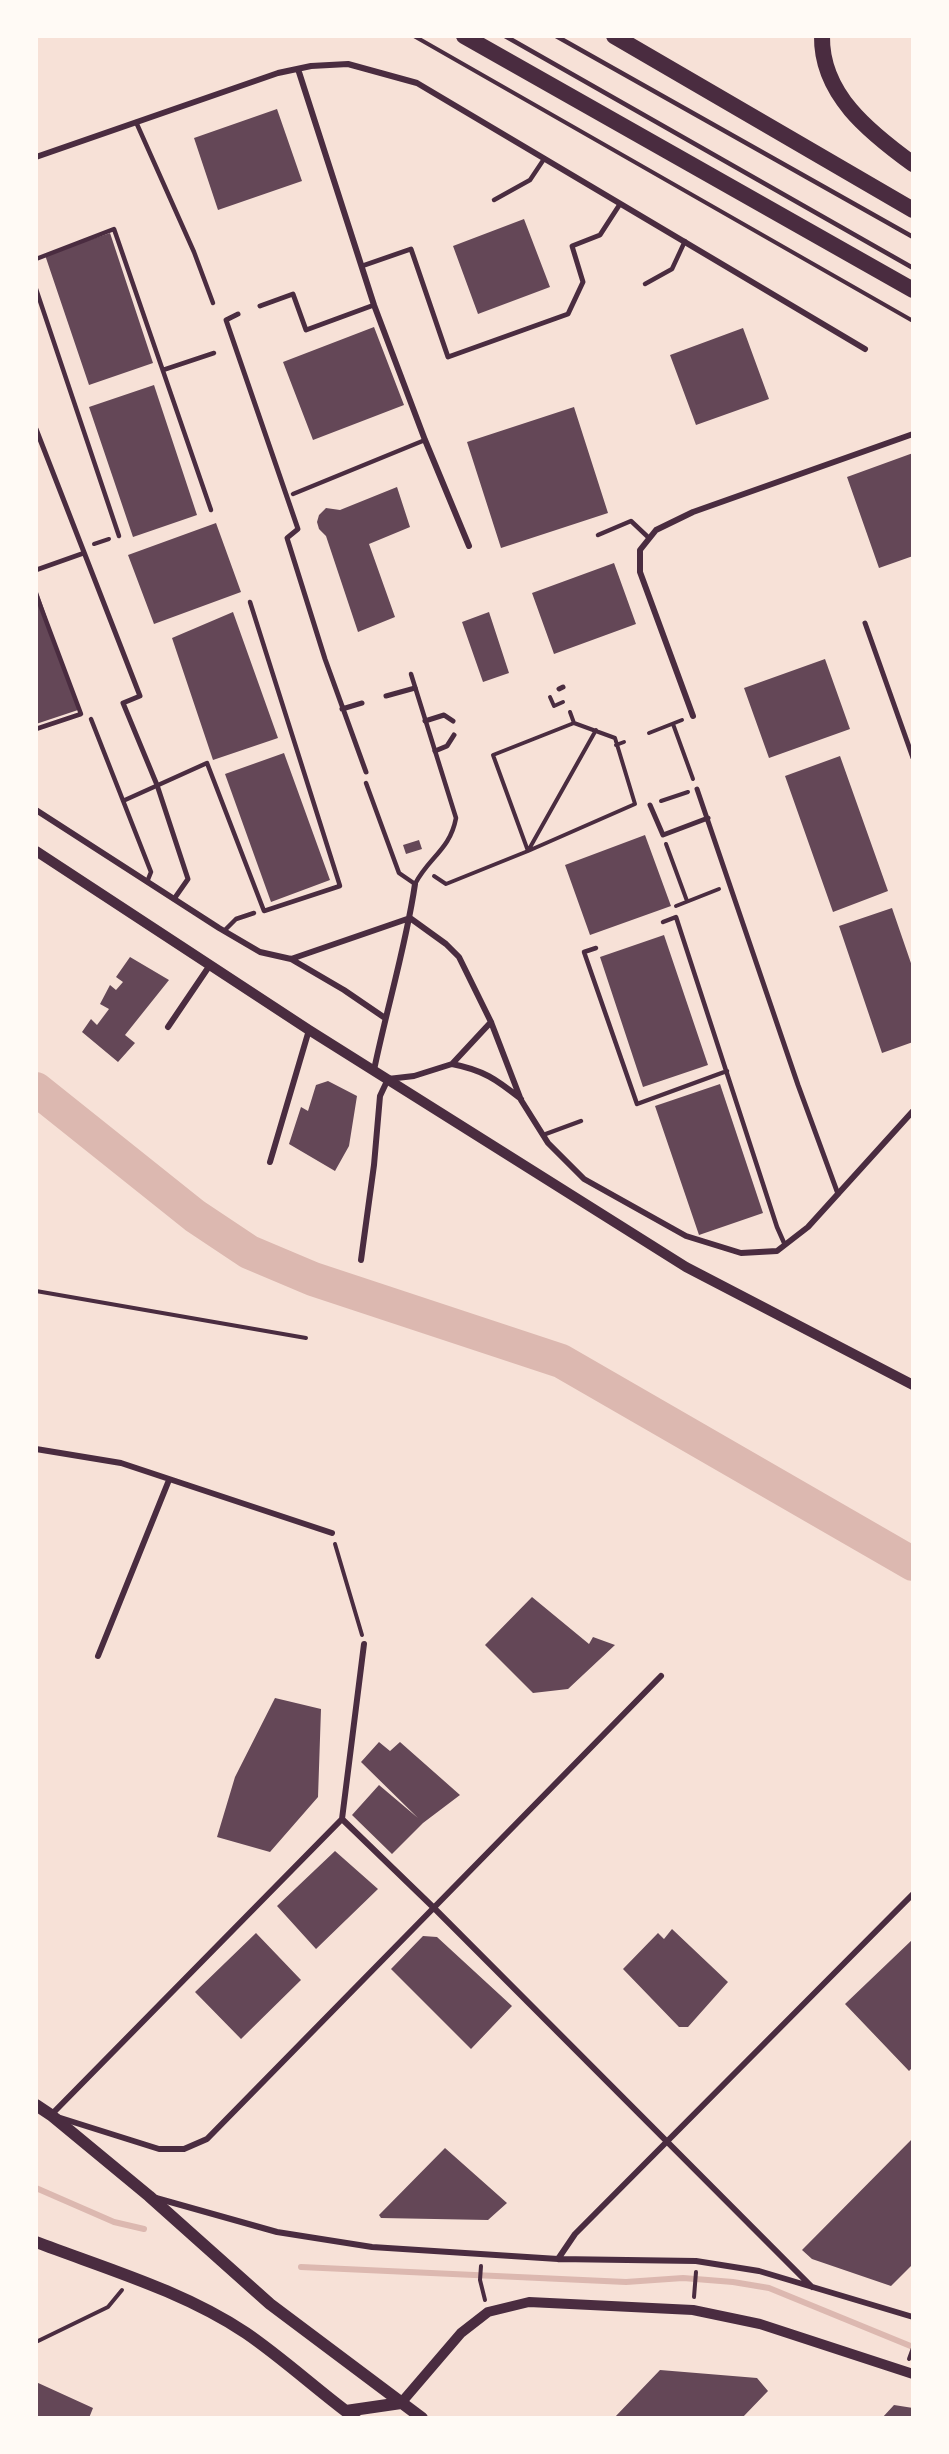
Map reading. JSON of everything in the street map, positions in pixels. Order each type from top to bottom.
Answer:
[{"type":"highway","points":[[464,36],[913,290]]},
{"type":"highway","points":[[614,36],[913,210]]},
{"type":"highway","points":[[822,36],[821,51],[827,71],[844,104],[856,118],[913,164]]},
{"type":"main road","points":[[36,2105],[149,2196],[270,2304],[422,2418]]},
{"type":"main road","points":[[36,2242],[191,2302],[246,2333],[348,2416],[400,2403]]},
{"type":"street","points":[[36,157],[278,73],[348,64],[417,83],[865,348]]},
{"type":"street","points":[[298,69],[374,305],[425,440],[470,546]]},
{"type":"street","points":[[362,267],[411,249],[448,357],[568,314],[583,282],[572,246],[600,235],[620,204]]},
{"type":"street","points":[[260,306],[293,294],[306,330],[374,305]]},
{"type":"street","points":[[238,315],[226,320],[298,529],[287,538],[325,660],[366,772]]},
{"type":"street","points":[[36,429],[140,696],[123,703],[157,785],[188,879],[174,899]]},
{"type":"street","points":[[693,716],[640,572],[640,550],[649,538],[656,530],[693,512],[913,434]]},
{"type":"street","points":[[36,570],[84,553]]},
{"type":"street","points":[[865,623],[913,758]]},
{"type":"street","points":[[386,696],[415,688]]},
{"type":"street","points":[[342,709],[362,703]]},
{"type":"street","points":[[425,722],[444,715],[453,722]]},
{"type":"street","points":[[435,751],[447,746],[454,735]]},
{"type":"street","points":[[697,789],[838,1194]]},
{"type":"street","points":[[650,805],[663,835],[708,818]]},
{"type":"street","points":[[36,810],[224,932],[260,952],[291,959],[344,990],[385,1018]]},
{"type":"street","points":[[36,851],[309,1030],[686,1267],[913,1385]]},
{"type":"street","points":[[374,1070],[416,884]]},
{"type":"street","points":[[291,959],[410,918]]},
{"type":"street","points":[[410,918],[446,944],[459,957],[490,1022],[521,1100],[548,1143],[585,1179],[686,1236],[741,1253],[777,1251],[808,1227],[913,1111]]},
{"type":"street","points":[[168,1027],[210,965]]},
{"type":"street","points":[[452,1064],[490,1022]]},
{"type":"street","points":[[270,1161],[309,1030]]},
{"type":"street","points":[[388,1079],[414,1076],[452,1064],[474,1068],[494,1077],[521,1100]]},
{"type":"street","points":[[361,1260],[374,1165],[380,1096],[388,1079]]},
{"type":"street","points":[[36,1449],[121,1463],[332,1533]]},
{"type":"street","points":[[98,1656],[169,1480]]},
{"type":"street","points":[[364,1644],[342,1819],[51,2115],[159,2149],[184,2150],[207,2139],[661,1676]]},
{"type":"street","points":[[342,1819],[434,1908],[813,2288]]},
{"type":"street","points":[[558,2259],[575,2234],[913,1894]]},
{"type":"street","points":[[149,2196],[277,2232],[362,2245],[558,2259],[696,2261],[759,2271],[913,2317]]},
{"type":"street","points":[[400,2403],[461,2333],[488,2312],[529,2302],[693,2310],[760,2324],[913,2374]]},
{"type":"lane","points":[[505,36],[913,268]]},
{"type":"lane","points":[[556,36],[913,237]]},
{"type":"lane","points":[[136,122],[194,252],[213,303]]},
{"type":"lane","points":[[494,200],[530,180],[544,159]]},
{"type":"lane","points":[[36,260],[114,229],[211,510]]},
{"type":"lane","points":[[645,284],[672,269],[685,242]]},
{"type":"lane","points":[[36,289],[119,536]]},
{"type":"lane","points":[[163,370],[214,353]]},
{"type":"lane","points":[[293,494],[425,440]]},
{"type":"lane","points":[[598,535],[631,521],[649,538]]},
{"type":"lane","points":[[36,594],[81,714],[36,729]]},
{"type":"lane","points":[[125,800],[207,763],[264,910],[340,886],[250,602]]},
{"type":"lane","points":[[366,783],[399,873],[416,884],[423,870],[453,835],[456,818],[411,674]]},
{"type":"lane","points":[[91,719],[125,800],[151,872],[147,882]]},
{"type":"lane","points":[[224,932],[236,920],[254,913]]},
{"type":"lane","points":[[663,922],[676,917],[785,1245]]},
{"type":"lane","points":[[596,948],[584,952],[637,1104],[727,1071]]},
{"type":"lane","points":[[543,1135],[581,1121]]},
{"type":"path","points":[[414,36],[913,321]]},
{"type":"path","points":[[570,712],[574,723]]},
{"type":"path","points":[[649,733],[693,716]]},
{"type":"path","points":[[528,851],[494,755],[574,723],[596,730],[615,738],[635,804],[643,808],[697,789],[673,724]]},
{"type":"path","points":[[528,851],[596,730]]},
{"type":"path","points":[[616,745],[624,742]]},
{"type":"path","points":[[423,870],[446,884],[635,804]]},
{"type":"path","points":[[666,844],[687,901]]},
{"type":"path","points":[[677,905],[731,884]]},
{"type":"path","points":[[36,1291],[306,1338]]},
{"type":"path","points":[[332,1533],[364,1644]]},
{"type":"path","points":[[480,2280],[481,2266]]},
{"type":"path","points":[[695,2286],[696,2275]]},
{"type":"path","points":[[36,2342],[108,2307],[132,2278]]},
{"type":"path","points":[[911,2355],[913,2348]]},
{"type":"building","points":[[277,109],[302,181],[218,210],[194,138]]},
{"type":"building","points":[[524,219],[550,287],[478,314],[453,246]]},
{"type":"building","points":[[110,233],[153,363],[89,385],[45,255]]},
{"type":"building","points":[[374,327],[404,405],[313,440],[283,362]]},
{"type":"building","points":[[743,328],[769,399],[696,425],[670,355]]},
{"type":"building","points":[[154,385],[197,515],[133,537],[89,407]]},
{"type":"building","points":[[574,407],[608,513],[501,548],[467,442]]},
{"type":"building","points":[[913,453],[913,556],[879,568],[847,477]]},
{"type":"building","points":[[397,487],[410,527],[369,544],[395,617],[358,632],[326,536],[319,529],[317,522],[319,515],[326,508],[340,510]]},
{"type":"building","points":[[216,523],[241,592],[154,624],[128,555]]},
{"type":"building","points":[[614,563],[636,624],[554,654],[532,593]]},
{"type":"building","points":[[36,586],[78,710],[36,724]]},
{"type":"building","points":[[233,612],[278,738],[213,760],[172,638]]},
{"type":"building","points":[[489,612],[509,673],[483,682],[462,622]]},
{"type":"building","points":[[825,659],[850,729],[769,758],[744,688]]},
{"type":"building","points":[[284,753],[330,880],[271,902],[225,774]]},
{"type":"building","points":[[840,756],[888,891],[833,912],[785,776]]},
{"type":"building","points":[[645,835],[671,906],[590,935],[565,865]]},
{"type":"building","points":[[419,840],[422,849],[406,854],[403,845]]},
{"type":"building","points":[[892,908],[913,969],[913,1042],[882,1053],[839,926]]},
{"type":"building","points":[[664,935],[708,1065],[643,1087],[600,957]]},
{"type":"building","points":[[130,957],[169,980],[125,1035],[135,1043],[118,1062],[82,1032],[91,1019],[97,1025],[109,1009],[100,1004],[110,985],[116,990],[123,982],[116,977]]},
{"type":"building","points":[[328,1081],[357,1096],[349,1146],[335,1171],[289,1144],[301,1107],[308,1111],[316,1085]]},
{"type":"building","points":[[720,1084],[763,1213],[699,1235],[655,1106]]},
{"type":"building","points":[[532,1597],[589,1644],[593,1637],[615,1645],[568,1689],[533,1693],[485,1645]]},
{"type":"building","points":[[275,1698],[321,1709],[318,1797],[270,1852],[217,1837],[235,1777]]},
{"type":"building","points":[[379,1742],[390,1751],[400,1742],[460,1795],[423,1823],[392,1854],[352,1815],[379,1785],[418,1818],[361,1762]]},
{"type":"building","points":[[335,1851],[378,1889],[316,1949],[277,1906]]},
{"type":"building","points":[[672,1929],[728,1982],[688,2027],[679,2027],[623,1969],[658,1933],[664,1939]]},
{"type":"building","points":[[256,1933],[301,1980],[241,2039],[195,1992]]},
{"type":"building","points":[[423,1936],[437,1937],[512,2006],[471,2049],[391,1969]]},
{"type":"building","points":[[913,1939],[913,2067],[909,2071],[845,2004]]},
{"type":"building","points":[[913,2138],[913,2264],[891,2286],[812,2259],[802,2250]]},
{"type":"building","points":[[445,2148],[507,2203],[488,2220],[381,2218],[379,2215]]},
{"type":"building","points":[[660,2370],[757,2378],[768,2391],[742,2418],[614,2418]]},
{"type":"building","points":[[36,2382],[93,2408],[89,2418],[36,2418]]},
{"type":"building","points":[[894,2405],[913,2408],[913,2418],[882,2418]]},
{"type":"waterway","points":[[36,1089],[195,1216],[249,1252],[313,1279],[561,1361],[913,1564]]},
{"type":"waterway","points":[[36,2188],[114,2222],[144,2229]]},
{"type":"waterway","points":[[301,2267],[626,2282],[683,2278],[733,2282],[769,2288],[913,2347]]}]
